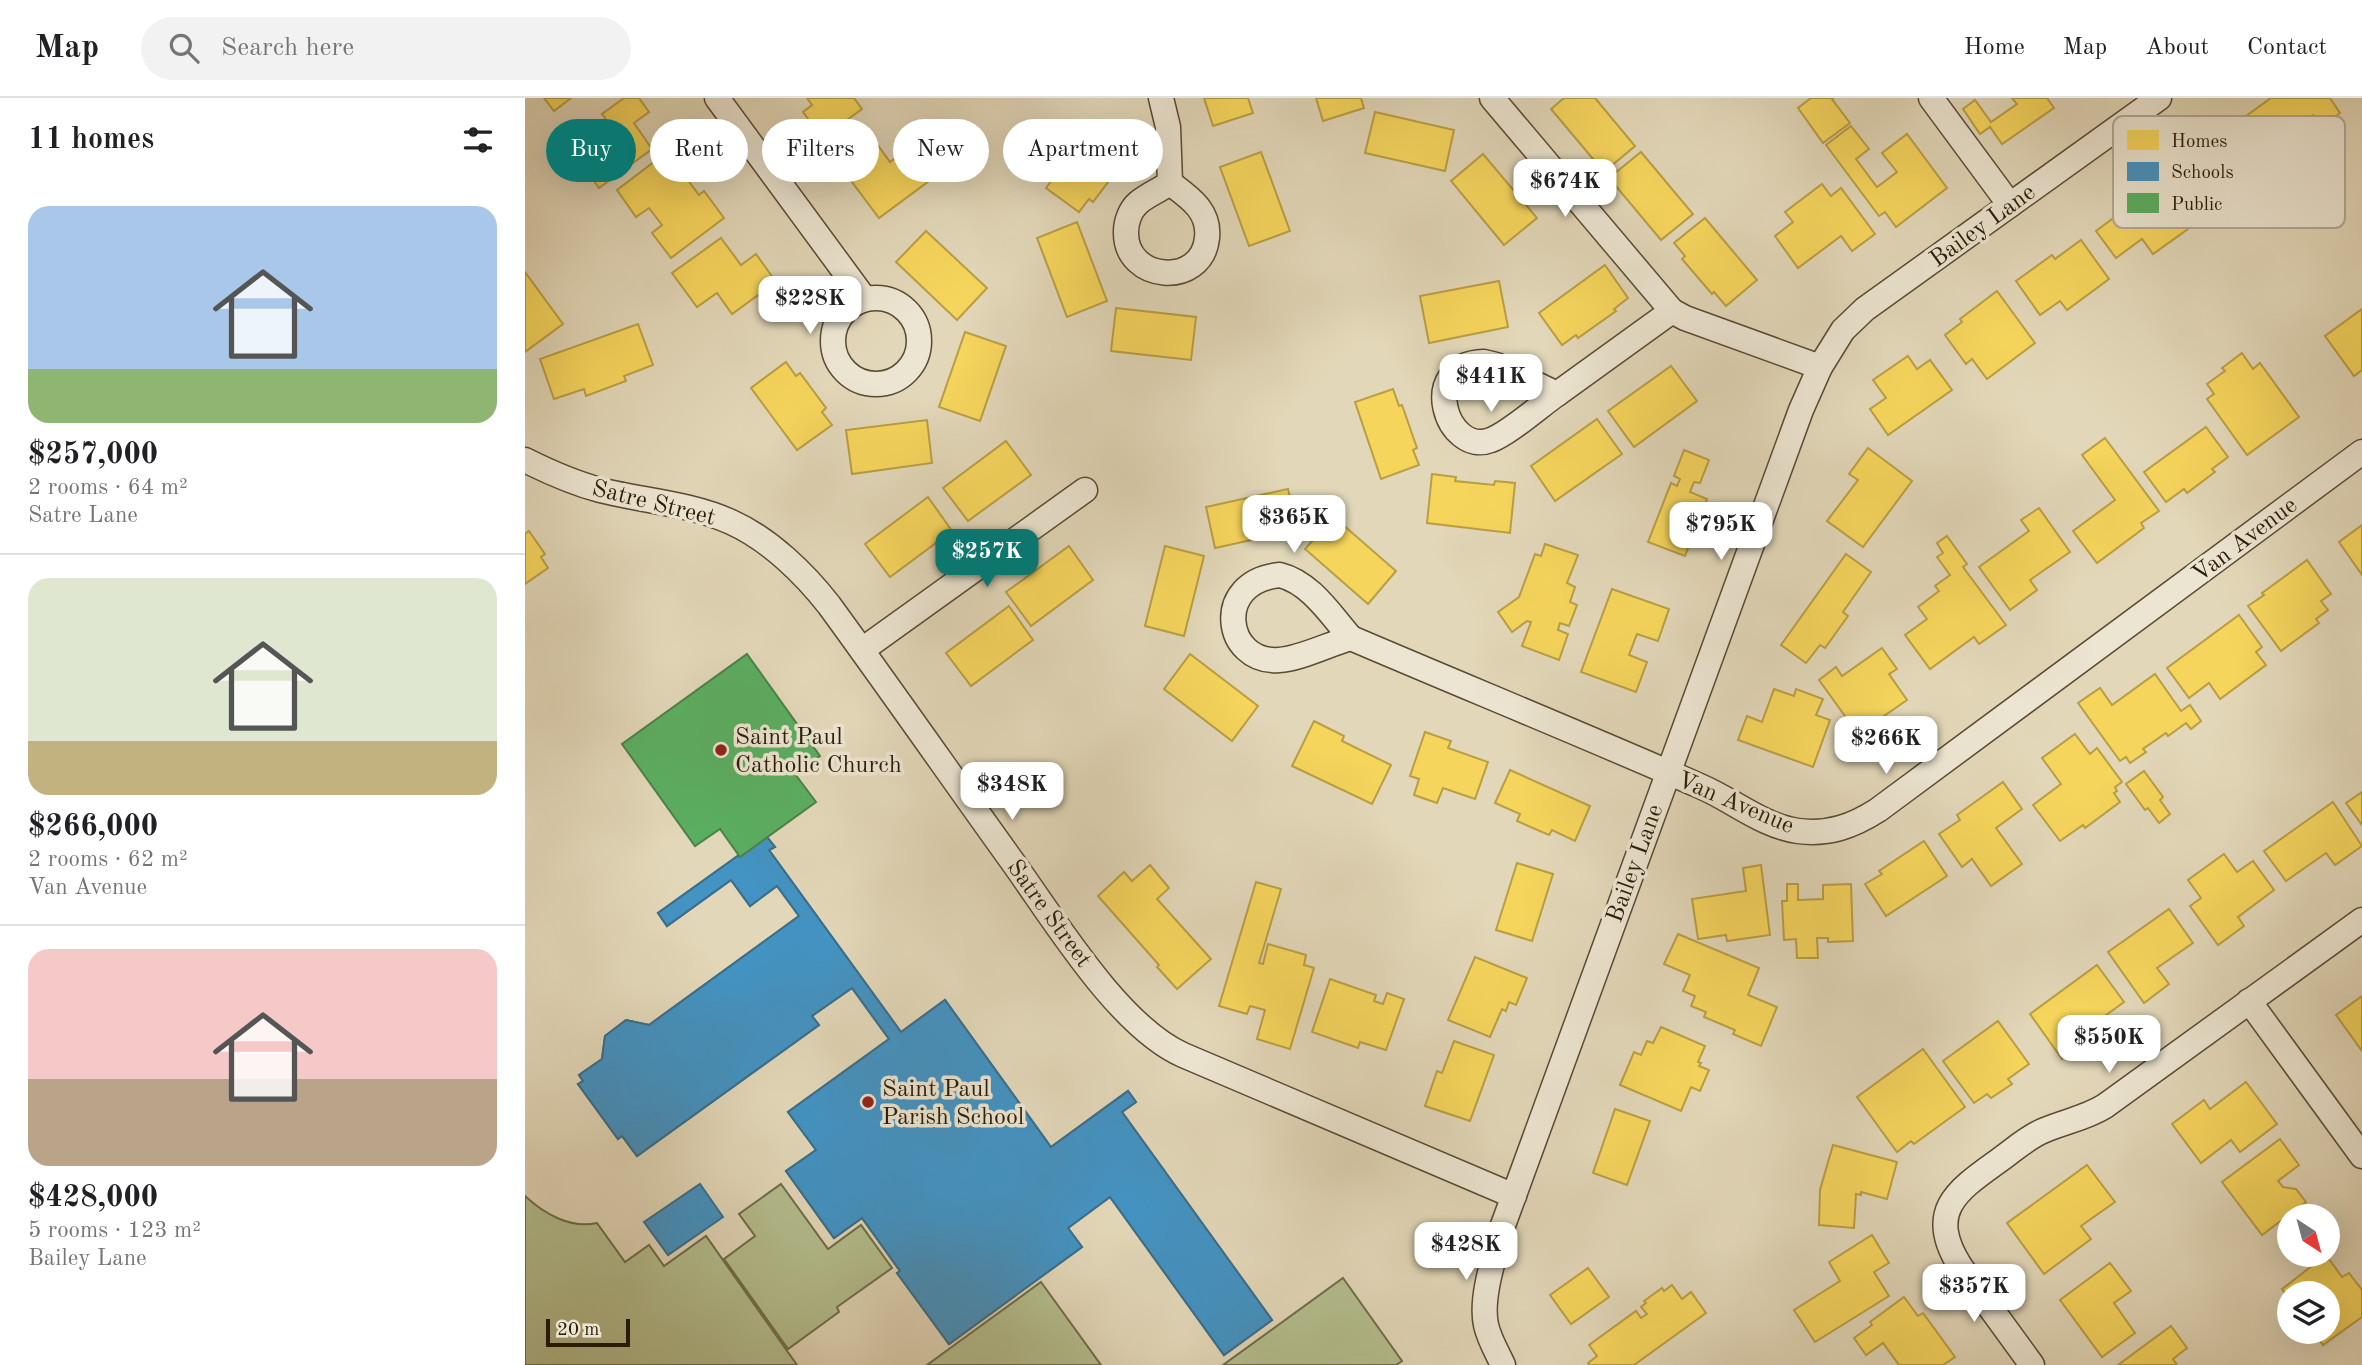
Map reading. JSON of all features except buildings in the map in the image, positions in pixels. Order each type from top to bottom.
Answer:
[{"type":"street","points":[[717,98],[864,298]]},
{"type":"street","points":[[1161,98],[1168,127],[1170,183]]},
{"type":"street","points":[[1492,98],[1672,311],[1820,367]]},
{"type":"street","points":[[1931,98],[2010,205]]},
{"type":"street","name":"Bailey Lane","points":[[2134,116],[2159,98]]},
{"type":"street","name":"Bailey Lane","points":[[1503,1365],[1486,1324],[1493,1261],[1667,773],[1801,410],[1820,367],[1843,330],[1865,309],[2113,131]]},
{"type":"street","points":[[1557,394],[1672,311]]},
{"type":"street","name":"Van Avenue","points":[[1351,638],[1712,792],[1780,827],[1814,832],[1833,831],[1850,826],[1889,802],[2362,452]]},
{"type":"street","name":"Satre Street","points":[[525,460],[599,490],[688,508],[733,523],[771,548],[804,577],[829,605],[862,650],[1083,959],[1138,1024],[1178,1053],[1514,1196]]},
{"type":"street","points":[[862,650],[1085,491]]},
{"type":"street","points":[[1265,576],[1294,578],[1305,586],[1351,638],[1293,657],[1265,659],[1252,653],[1239,638],[1233,619],[1235,605],[1252,582],[1265,576]]},
{"type":"street","points":[[2032,1365],[1955,1258],[1947,1238],[1946,1226],[1950,1206],[1959,1190],[2039,1133],[2098,1110],[2362,919]]},
{"type":"street","points":[[2249,1001],[2362,1156]]},
{"type":"green space","points":[[781,1184],[828,1249],[861,1225],[892,1268],[837,1307],[839,1312],[788,1349],[724,1259],[755,1236],[739,1214]]},
{"type":"green space","points":[[525,1196],[541,1209],[568,1222],[597,1223],[625,1262],[649,1245],[664,1266],[706,1236],[797,1365],[525,1365]]},
{"type":"green space","points":[[1343,1278],[1402,1361],[1396,1365],[1223,1365]]},
{"type":"green space","points":[[1041,1282],[1101,1365],[927,1365]]},
{"type":"place","name":"Saint Paul Catholic Church","points":[[721,750]]},
{"type":"place","name":"Saint Paul Parish School","points":[[868,1102]]}]
